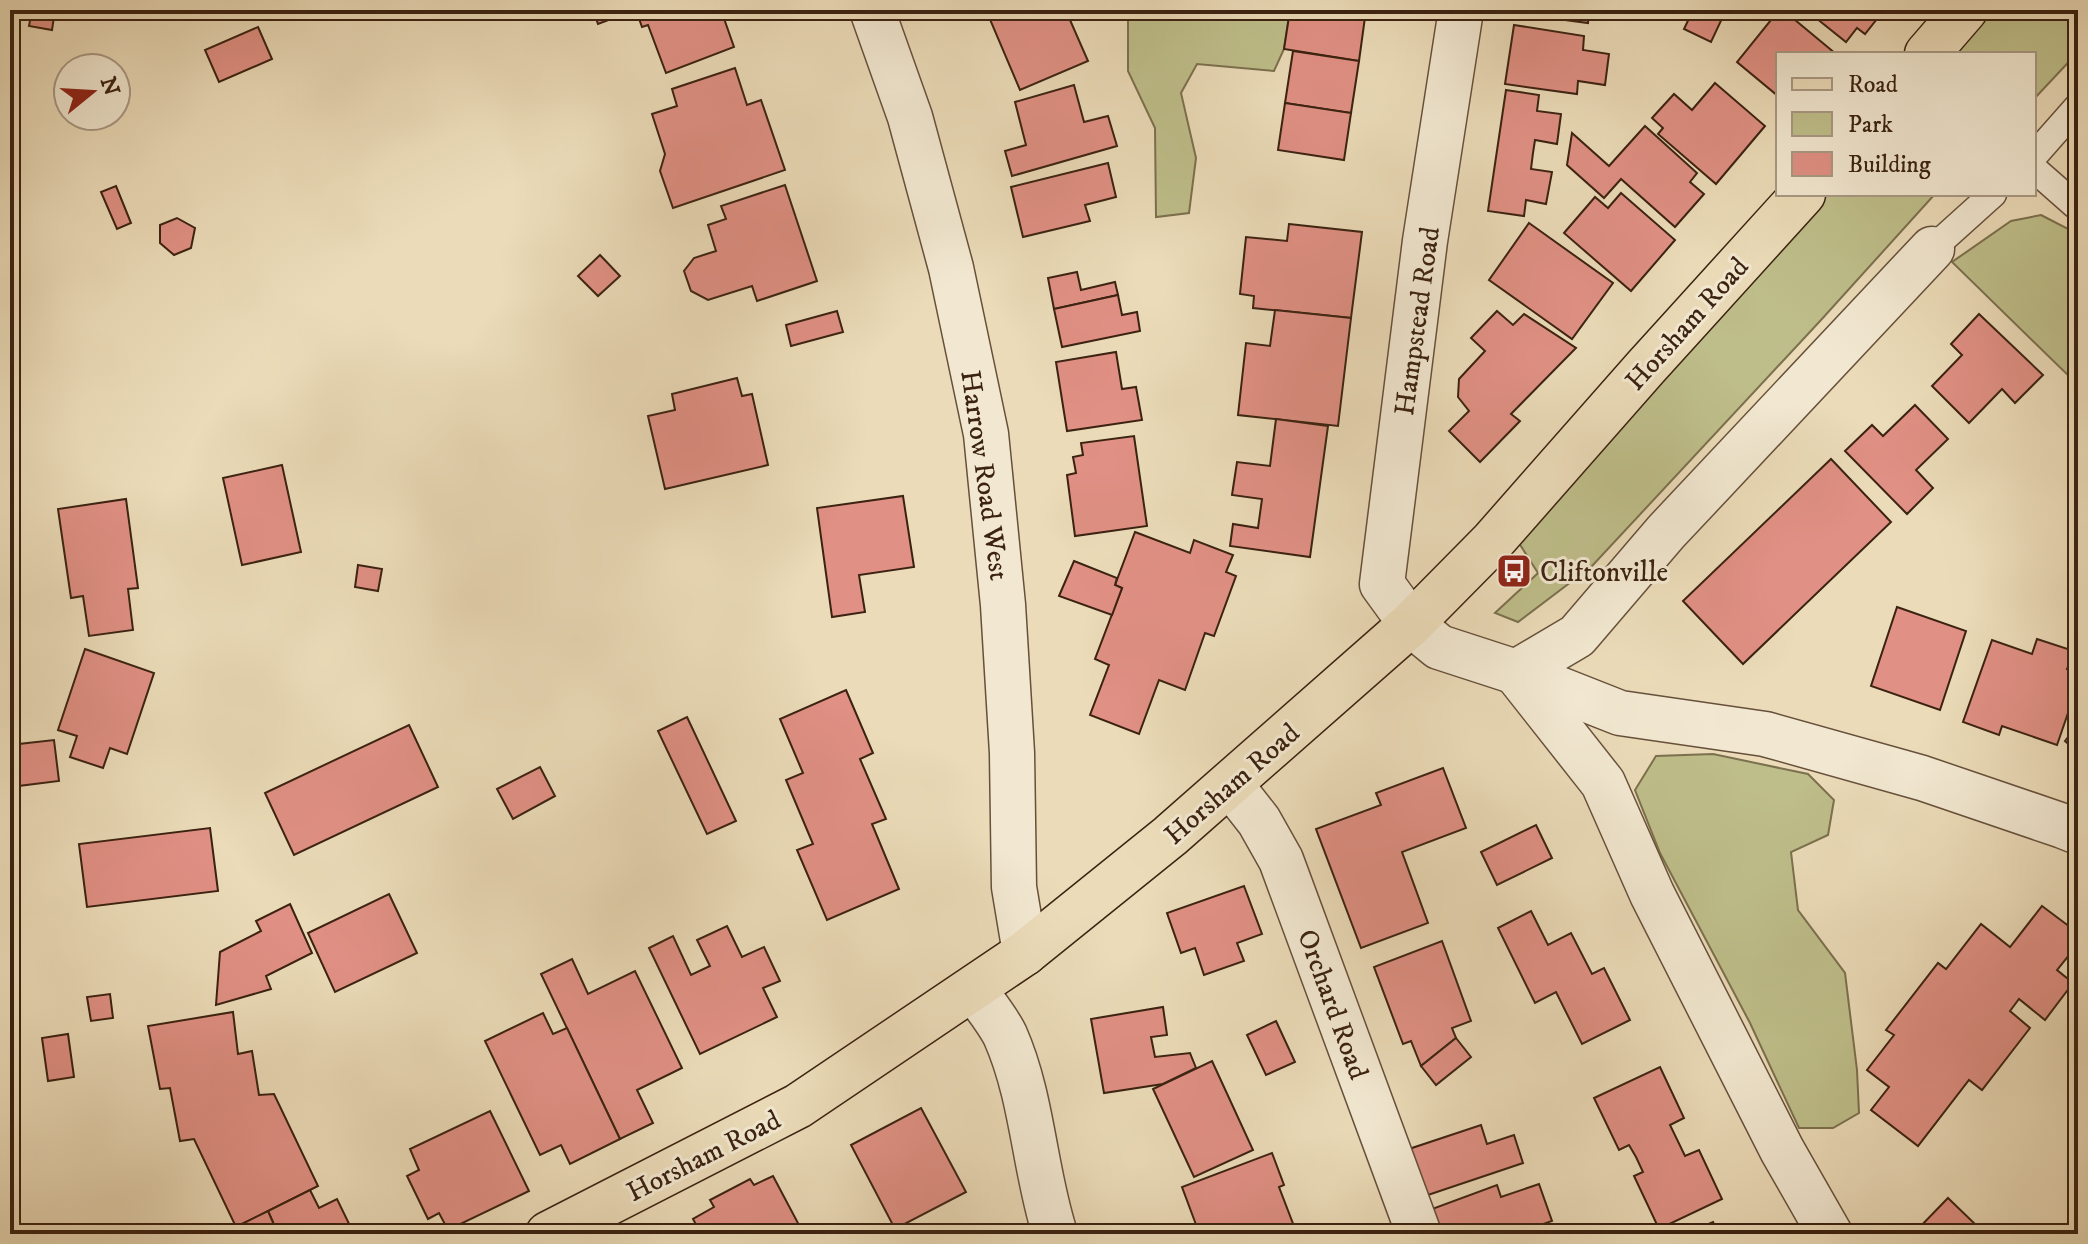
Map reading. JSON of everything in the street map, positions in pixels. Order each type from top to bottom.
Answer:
[{"type":"main road","points":[[1929,52],[1965,10]]},
{"type":"main road","name":"Horsham Road","points":[[548,1234],[798,1106],[1025,953],[1170,836],[1411,624],[1492,542],[1801,196]]},
{"type":"street","name":"Harrow Road West","points":[[872,10],[910,117],[951,268],[986,434],[1003,605],[1012,753],[1014,887],[1025,953]]},
{"type":"street","name":"Hampstead Road","points":[[1411,624],[1382,584],[1425,241],[1461,10]]},
{"type":"street","points":[[1516,672],[1577,636],[1666,532],[1932,249]]},
{"type":"street","points":[[1411,624],[1439,647],[1516,672],[1620,713],[1765,734],[1922,778],[2078,832]]},
{"type":"street","points":[[1516,672],[1603,783],[1652,894],[1782,1150],[1830,1234]]},
{"type":"street","name":"Orchard Road","points":[[1230,784],[1259,821],[1281,860],[1419,1234]]},
{"type":"street","points":[[974,989],[1004,1034],[1024,1089],[1055,1234]]},
{"type":"lane","points":[[2036,154],[2078,106]]},
{"type":"lane","points":[[2036,171],[2075,205]]},
{"type":"lane","points":[[1932,249],[1991,196]]},
{"type":"green space","points":[[1128,10],[1290,10],[1284,49],[1274,71],[1197,64],[1181,93],[1196,158],[1189,213],[1156,217],[1155,128],[1128,71]]},
{"type":"green space","points":[[1980,10],[2078,10],[2078,52],[2036,97],[2036,52],[1945,52]]},
{"type":"green space","points":[[1821,196],[1933,196],[1592,566],[1518,622],[1495,613],[1538,573],[1519,543]]},
{"type":"green space","points":[[2041,215],[2078,234],[2078,385],[1952,262],[2011,221]]},
{"type":"green space","points":[[1713,754],[1808,774],[1834,800],[1828,835],[1791,852],[1798,910],[1845,973],[1859,1113],[1833,1128],[1799,1128],[1750,1023],[1660,853],[1635,790],[1656,756]]},
{"type":"building","points":[[32,10],[55,10],[52,30],[29,26]]},
{"type":"building","points":[[593,10],[635,10],[598,24]]},
{"type":"building","points":[[636,10],[721,10],[734,47],[666,73],[648,25],[642,27]]},
{"type":"building","points":[[986,10],[1083,10],[1085,13],[1070,20],[1088,61],[1020,90]]},
{"type":"building","points":[[1290,10],[1366,10],[1359,61],[1284,49]]},
{"type":"building","points":[[1521,10],[1589,10],[1588,23],[1520,14]]},
{"type":"building","points":[[1693,10],[1726,10],[1711,42],[1684,29]]},
{"type":"building","points":[[1779,10],[1783,10],[1834,52],[1776,52],[1776,94],[1737,62]]},
{"type":"building","points":[[1806,10],[1884,10],[1865,34],[1857,28],[1846,42]]},
{"type":"building","points":[[1514,25],[1584,36],[1583,50],[1609,54],[1605,85],[1578,81],[1577,94],[1505,84]]},
{"type":"building","points":[[258,27],[272,59],[219,82],[205,50]]},
{"type":"building","points":[[1293,51],[1359,61],[1351,113],[1285,103]]},
{"type":"building","points":[[735,68],[747,105],[761,100],[785,170],[673,208],[660,171],[665,154],[652,114],[677,106],[672,89]]},
{"type":"building","points":[[1715,83],[1765,126],[1716,184],[1658,134],[1663,128],[1652,118],[1674,94],[1692,110]]},
{"type":"building","points":[[1074,85],[1084,122],[1108,116],[1117,146],[1012,176],[1005,151],[1026,145],[1015,102]]},
{"type":"building","points":[[1506,90],[1539,95],[1537,111],[1561,114],[1557,144],[1535,140],[1531,169],[1552,172],[1546,204],[1526,200],[1524,216],[1488,211]]},
{"type":"building","points":[[1285,103],[1351,113],[1344,160],[1278,150]]},
{"type":"building","points":[[1645,126],[1697,173],[1690,182],[1704,194],[1675,227],[1621,179],[1604,198],[1567,165],[1572,133],[1609,166]]},
{"type":"building","points":[[1108,163],[1116,197],[1085,205],[1090,221],[1023,237],[1011,187]]},
{"type":"building","points":[[785,185],[817,281],[757,301],[752,286],[708,300],[691,291],[684,271],[694,258],[716,251],[708,225],[726,219],[721,206]]},
{"type":"building","points":[[116,186],[131,223],[117,229],[101,192]]},
{"type":"building","points":[[1621,193],[1675,240],[1631,291],[1564,233],[1595,197],[1608,208]]},
{"type":"building","points":[[177,218],[195,228],[191,248],[174,255],[160,243],[160,225]]},
{"type":"building","points":[[1529,223],[1613,283],[1572,339],[1489,280]]},
{"type":"building","points":[[1289,224],[1362,232],[1351,318],[1253,308],[1254,296],[1240,294],[1246,237],[1287,241]]},
{"type":"building","points":[[600,255],[620,276],[598,296],[578,276]]},
{"type":"building","points":[[1077,272],[1081,290],[1115,282],[1118,295],[1054,309],[1048,278]]},
{"type":"building","points":[[1118,295],[1122,315],[1137,312],[1140,331],[1062,347],[1054,309]]},
{"type":"building","points":[[1275,310],[1351,318],[1338,426],[1238,415],[1246,343],[1270,346]]},
{"type":"building","points":[[837,311],[843,332],[791,346],[786,325]]},
{"type":"building","points":[[1497,311],[1513,325],[1524,314],[1576,348],[1511,414],[1520,421],[1480,462],[1449,431],[1469,411],[1458,397],[1459,379],[1485,351],[1471,338]]},
{"type":"building","points":[[1979,314],[2043,375],[2015,403],[2002,389],[1969,423],[1932,386],[1962,355],[1951,344]]},
{"type":"building","points":[[1116,352],[1122,389],[1136,387],[1142,420],[1067,431],[1056,362]]},
{"type":"building","points":[[737,378],[742,396],[752,394],[768,465],[665,489],[648,416],[675,410],[672,394]]},
{"type":"building","points":[[1915,405],[1948,439],[1916,470],[1933,488],[1907,514],[1845,451],[1872,425],[1883,436]]},
{"type":"building","points":[[1276,419],[1328,426],[1310,557],[1230,546],[1233,524],[1258,528],[1262,499],[1232,495],[1237,462],[1270,466]]},
{"type":"building","points":[[1134,436],[1147,526],[1075,536],[1067,475],[1076,473],[1073,457],[1083,455],[1081,443]]},
{"type":"building","points":[[1831,459],[1891,522],[1743,664],[1683,601]]},
{"type":"building","points":[[282,465],[301,552],[242,565],[223,478]]},
{"type":"building","points":[[903,496],[914,567],[859,575],[865,612],[832,617],[817,508]]},
{"type":"building","points":[[126,499],[138,588],[128,589],[133,630],[89,636],[83,596],[71,598],[58,509]]},
{"type":"building","points":[[1135,532],[1190,553],[1194,540],[1233,555],[1226,572],[1236,576],[1214,636],[1205,633],[1185,690],[1159,680],[1139,734],[1090,715],[1109,665],[1095,659],[1122,588],[1115,585]]},
{"type":"building","points":[[1074,561],[1117,578],[1115,585],[1122,588],[1112,615],[1059,596]]},
{"type":"building","points":[[358,565],[382,569],[378,591],[355,587]]},
{"type":"building","points":[[1897,607],[1966,631],[1940,710],[1871,686]]},
{"type":"building","points":[[2037,639],[2074,651],[2067,669],[2078,672],[2078,684],[2057,745],[2002,726],[1999,735],[1963,722],[1992,640],[2032,654]]},
{"type":"building","points":[[85,649],[154,673],[127,754],[110,748],[103,768],[70,757],[77,736],[58,730]]},
{"type":"building","points":[[846,690],[873,753],[860,759],[886,819],[872,824],[899,889],[827,920],[797,850],[813,844],[786,780],[803,773],[780,719]]},
{"type":"building","points":[[687,717],[736,821],[707,834],[658,731]]},
{"type":"building","points":[[2078,724],[2078,752],[2065,741]]},
{"type":"building","points":[[409,725],[438,787],[294,855],[265,793]]},
{"type":"building","points":[[54,740],[59,781],[10,787],[10,745]]},
{"type":"building","points":[[540,767],[555,796],[513,819],[497,789]]},
{"type":"building","points":[[1443,768],[1466,828],[1402,852],[1428,923],[1361,948],[1316,829],[1381,805],[1376,793]]},
{"type":"building","points":[[1536,825],[1552,858],[1497,885],[1481,852]]},
{"type":"building","points":[[210,828],[218,891],[87,907],[79,844]]},
{"type":"building","points":[[1244,886],[1262,934],[1237,943],[1244,961],[1204,975],[1195,948],[1181,953],[1167,913]]},
{"type":"building","points":[[389,894],[417,953],[335,992],[308,933]]},
{"type":"building","points":[[290,904],[312,953],[266,976],[271,989],[216,1005],[220,952],[261,931],[256,921]]},
{"type":"building","points":[[2042,906],[2078,933],[2078,944],[2057,970],[2073,983],[2045,1020],[2019,999],[2010,1011],[2030,1028],[1982,1090],[1969,1080],[1918,1146],[1871,1110],[1889,1087],[1867,1070],[1894,1035],[1886,1030],[1938,963],[1946,969],[1981,924],[2010,947]]},
{"type":"building","points":[[1531,911],[1548,945],[1571,933],[1592,974],[1604,968],[1630,1020],[1582,1044],[1556,992],[1535,1003],[1498,928]]},
{"type":"building","points":[[727,926],[742,957],[764,947],[780,981],[763,988],[777,1017],[700,1054],[649,948],[673,936],[691,975],[710,966],[697,940]]},
{"type":"building","points":[[1442,941],[1471,1021],[1452,1028],[1456,1038],[1421,1066],[1411,1041],[1403,1044],[1374,967]]},
{"type":"building","points":[[572,959],[588,994],[635,971],[682,1068],[637,1090],[653,1123],[620,1139],[541,974]]},
{"type":"building","points":[[110,994],[113,1018],[91,1021],[87,997]]},
{"type":"building","points":[[1163,1007],[1167,1035],[1151,1037],[1155,1057],[1190,1053],[1196,1068],[1163,1084],[1104,1093],[1091,1019]]},
{"type":"building","points":[[233,1012],[238,1054],[252,1051],[259,1095],[274,1094],[318,1186],[236,1227],[194,1139],[180,1141],[170,1088],[160,1089],[148,1026]]},
{"type":"building","points":[[543,1013],[553,1034],[567,1028],[620,1139],[570,1164],[561,1145],[540,1155],[485,1041]]},
{"type":"building","points":[[1276,1021],[1295,1062],[1266,1075],[1247,1035]]},
{"type":"building","points":[[68,1034],[74,1077],[48,1081],[42,1038]]},
{"type":"building","points":[[1456,1038],[1471,1057],[1436,1085],[1421,1066]]},
{"type":"building","points":[[1212,1061],[1253,1150],[1194,1177],[1153,1089]]},
{"type":"building","points":[[1660,1067],[1684,1118],[1670,1125],[1685,1156],[1699,1150],[1722,1199],[1659,1229],[1634,1176],[1643,1172],[1636,1157],[1629,1145],[1619,1150],[1594,1098]]},
{"type":"building","points":[[921,1108],[966,1192],[895,1229],[851,1145]]},
{"type":"building","points":[[490,1111],[529,1191],[448,1230],[439,1213],[428,1219],[407,1176],[419,1170],[410,1149]]},
{"type":"building","points":[[1481,1125],[1487,1144],[1514,1135],[1523,1163],[1425,1196],[1409,1149]]},
{"type":"building","points":[[1272,1153],[1284,1185],[1279,1187],[1297,1234],[1192,1234],[1198,1230],[1182,1187]]},
{"type":"building","points":[[773,1176],[799,1225],[781,1234],[701,1234],[693,1219],[714,1207],[710,1200],[750,1179],[754,1185]]},
{"type":"building","points":[[1539,1184],[1552,1221],[1515,1234],[1441,1234],[1432,1209],[1497,1185],[1501,1197]]},
{"type":"building","points":[[310,1190],[319,1208],[337,1199],[354,1234],[278,1234],[268,1211]]},
{"type":"building","points":[[1948,1198],[1976,1225],[1968,1234],[1913,1234]]},
{"type":"building","points":[[268,1211],[278,1234],[240,1234],[236,1227]]},
{"type":"building","points":[[1713,1222],[1718,1234],[1685,1234]]},
{"type":"place","name":"Cliftonville","points":[[1514,571]]}]
